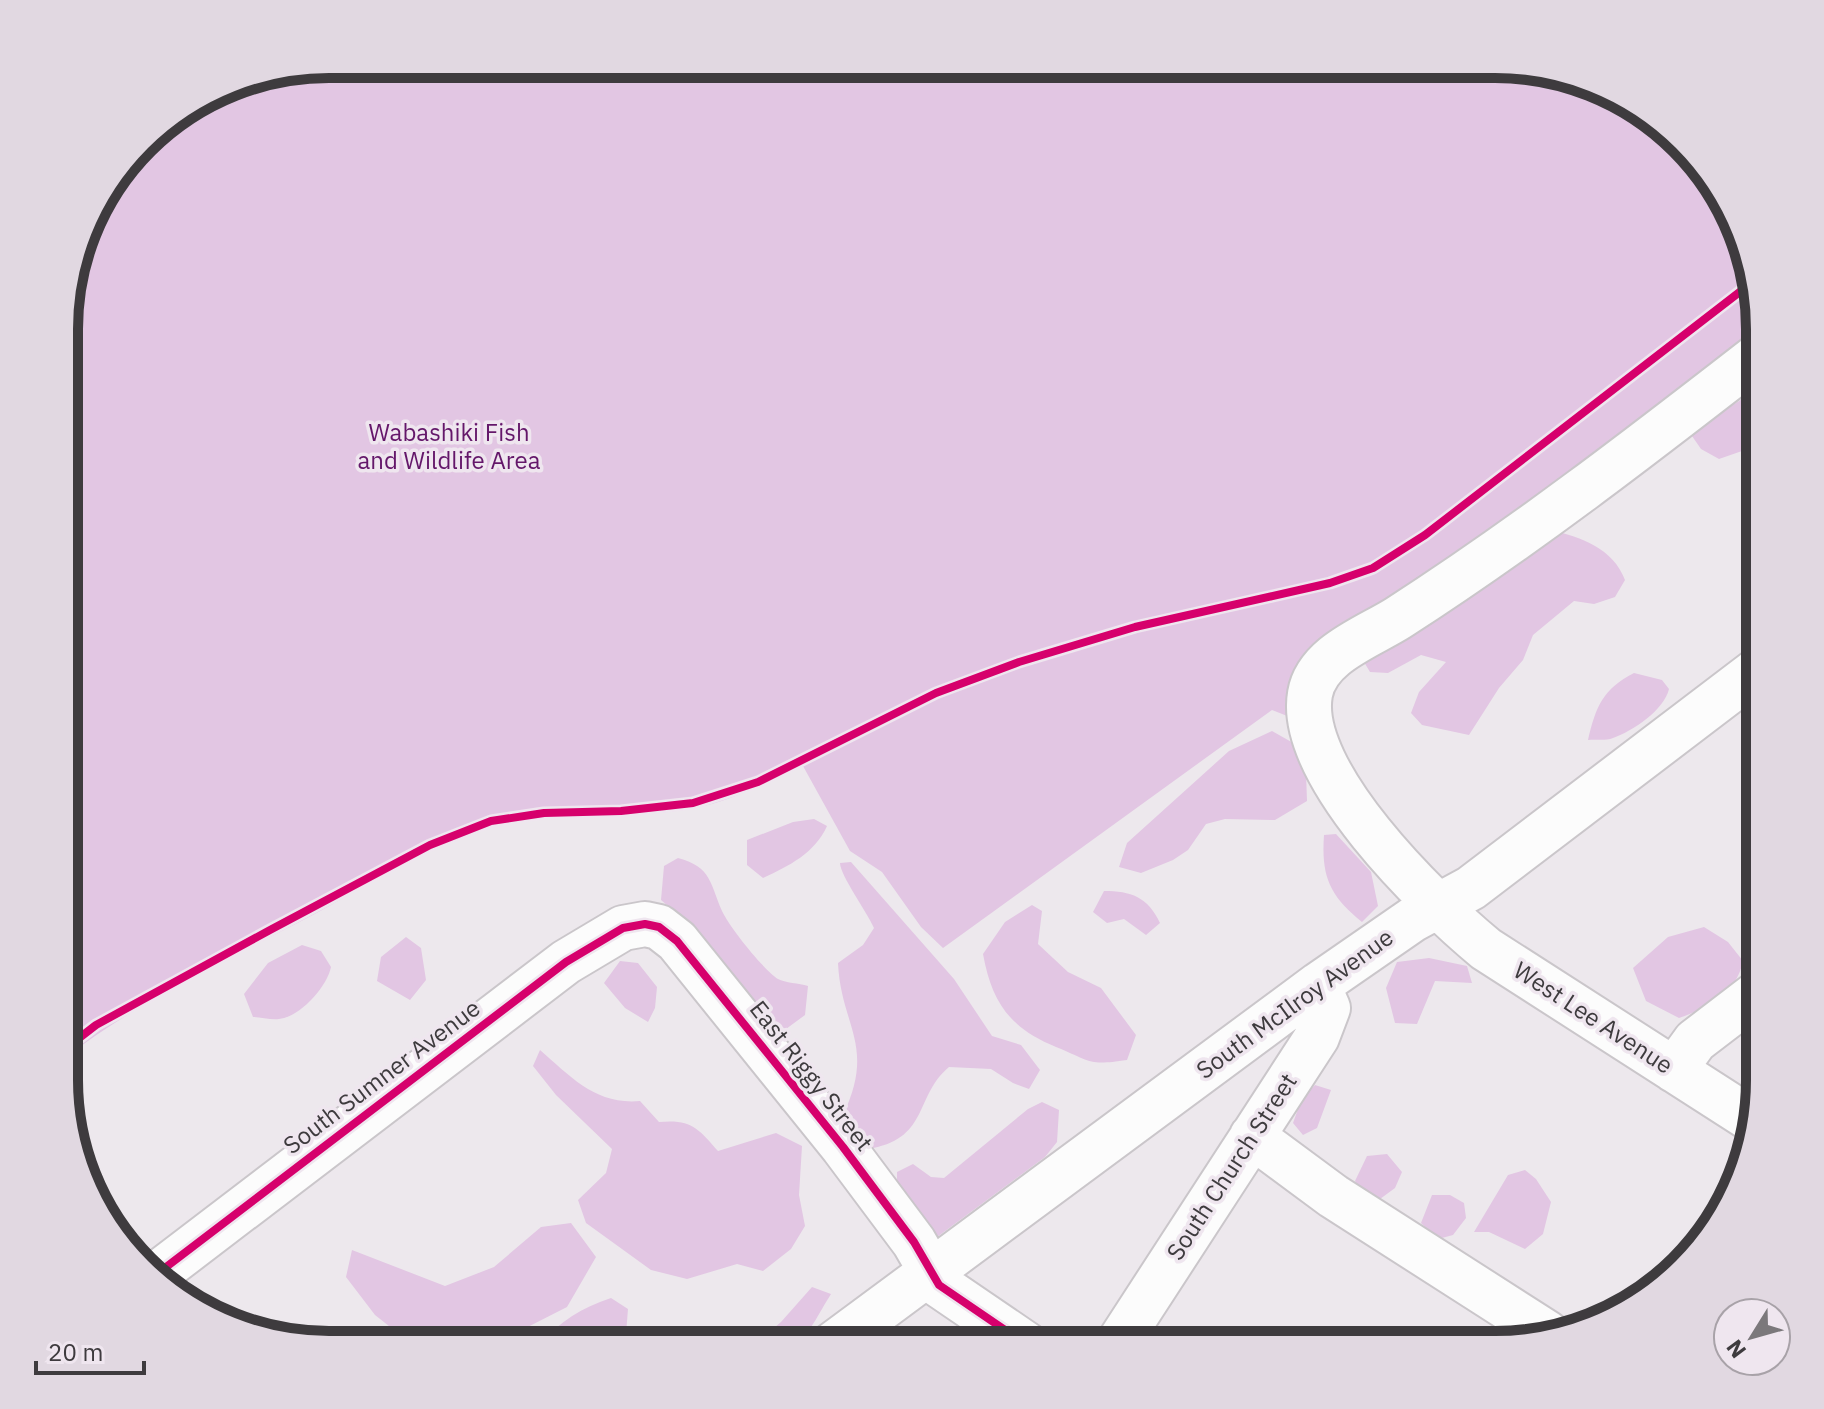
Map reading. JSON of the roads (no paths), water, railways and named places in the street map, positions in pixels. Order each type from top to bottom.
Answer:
[{"type":"street","name":"West Lee Avenue","points":[[1744,1114],[1486,949],[1438,906],[1401,869],[1362,821],[1316,748],[1307,720],[1315,675],[1338,653],[1454,581],[1746,364]]},
{"type":"street","name":"South McIlroy Avenue","points":[[851,1330],[1318,985],[1438,906],[1471,888],[1746,679]]},
{"type":"street","name":"East Riggy Street","points":[[645,924],[659,927],[677,941],[843,1147],[914,1242],[939,1285],[1005,1331]]},
{"type":"street","name":"South Sumner Avenue","points":[[163,1269],[566,962],[623,928],[645,924]]},
{"type":"street","name":"South Church Street","points":[[1126,1331],[1317,1037],[1328,1008],[1318,985]]},
{"type":"street","points":[[1674,1070],[1695,1041],[1745,1003]]},
{"type":"street","points":[[1252,1136],[1333,1196],[1537,1327]]},
{"type":"park label","name":"Wabashiki Fish and Wildlife Area","points":[[449,447]]}]
